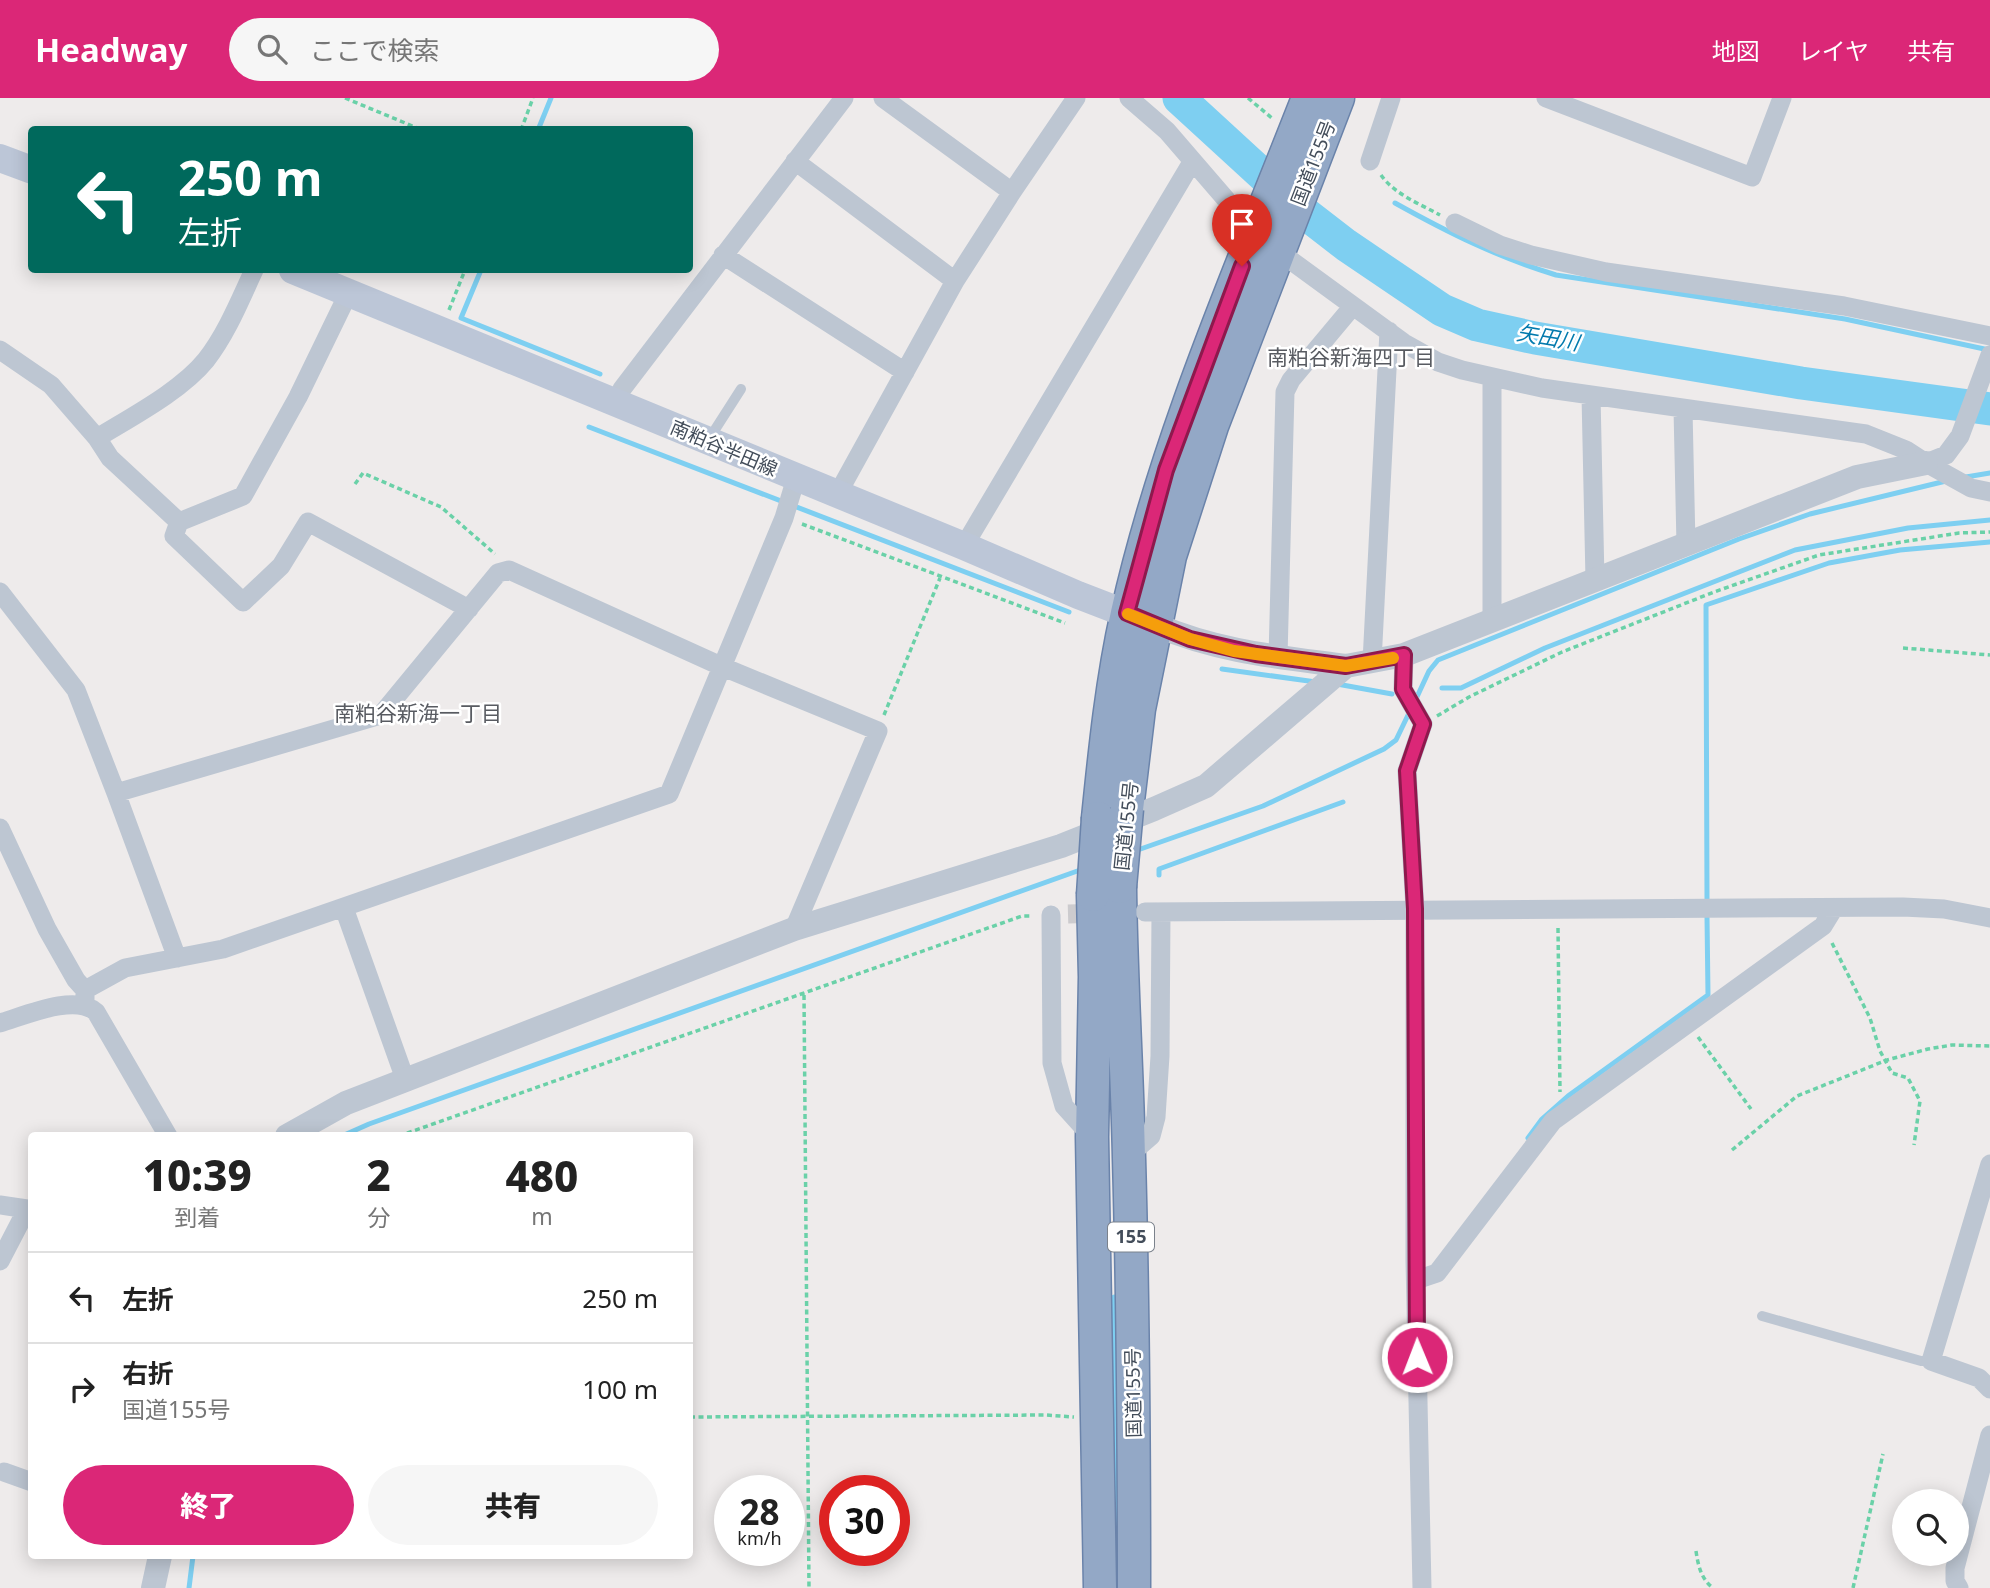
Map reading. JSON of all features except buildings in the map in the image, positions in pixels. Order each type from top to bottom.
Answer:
[{"type":"highway","name":"国道155号","points":[[1113,813],[1139,709],[1170,556],[1298,150],[1308,98]]},
{"type":"highway","name":"国道155号","points":[[1298,150],[1338,98]]},
{"type":"highway","name":"国道155号","points":[[1100,1588],[1092,1137],[1095,977],[1107,891],[1113,813],[1110,708],[1127,613],[1166,470],[1270,233]]},
{"type":"highway","name":"国道155号","points":[[1107,891],[1121,964],[1129,1155],[1134,1588]]},
{"type":"main road","name":"南粕谷半田線","points":[[301,273],[1156,625]]},
{"type":"street","points":[[616,403],[622,389],[844,98]]},
{"type":"street","points":[[883,98],[1012,192]]},
{"type":"street","points":[[837,495],[956,281],[1076,98]]},
{"type":"street","points":[[1129,98],[1167,131],[1192,162],[1353,306],[1419,353],[1438,362],[1492,378],[1542,388],[1866,434],[1906,450],[1971,488],[1990,492]]},
{"type":"street","points":[[1370,161],[1391,98]]},
{"type":"street","points":[[1546,98],[1752,177],[1782,98]]},
{"type":"street","points":[[795,161],[956,281]]},
{"type":"street","points":[[964,546],[1192,162]]},
{"type":"street","points":[[1455,223],[1500,245],[1606,272],[1844,306],[1990,336]]},
{"type":"street","points":[[723,255],[905,372]]},
{"type":"street","points":[[97,438],[148,407],[206,360],[232,318],[253,273]]},
{"type":"street","points":[[349,292],[298,397],[243,496],[179,522],[174,536],[243,602],[281,566],[308,522],[469,609]]},
{"type":"street","points":[[1278,657],[1285,392],[1291,380],[1353,306]]},
{"type":"street","points":[[1372,662],[1389,331]]},
{"type":"street","points":[[0,350],[51,385],[97,438],[110,458],[179,522]]},
{"type":"street","points":[[1156,625],[1190,639],[1234,651],[1346,666],[1404,655],[1857,477],[1926,463],[1946,455],[1960,436],[1990,355]]},
{"type":"street","points":[[1492,378],[1492,621]]},
{"type":"street","points":[[1591,395],[1595,580]]},
{"type":"street","points":[[1683,408],[1686,545]]},
{"type":"street","points":[[0,1023],[85,998],[125,968],[223,949],[669,794],[784,517],[796,478]]},
{"type":"street","points":[[116,793],[381,715],[498,573],[507,570],[723,667],[878,732],[794,929]]},
{"type":"street","points":[[0,592],[76,691],[177,958]]},
{"type":"street","points":[[1404,655],[1403,689],[1423,724],[1407,771],[1415,909],[1416,1280],[1422,1588]]},
{"type":"street","points":[[294,1132],[346,1103],[405,1079],[794,929],[1061,846],[1206,786],[1346,666]]},
{"type":"street","points":[[0,828],[47,929],[166,1132]]},
{"type":"street","points":[[1129,1155],[1151,1136],[1156,1117],[1160,1056],[1153,912],[1903,906],[1944,909],[1990,918]]},
{"type":"street","points":[[344,908],[405,1079]]},
{"type":"street","points":[[1416,1280],[1437,1273],[1553,1121],[1823,926],[1834,908]]},
{"type":"street","points":[[1051,915],[1052,1063],[1064,1106],[1092,1137]]},
{"type":"street","points":[[1990,1164],[1931,1361],[1979,1378],[1990,1389]]},
{"type":"street","points":[[0,1205],[28,1210]]},
{"type":"street","points":[[0,1261],[28,1212]]},
{"type":"street","points":[[1959,1588],[1955,1581],[1955,1568],[1990,1434]]},
{"type":"street","points":[[1,1475],[28,1481]]},
{"type":"street","points":[[153,1588],[159,1559]]},
{"type":"lane","points":[[708,441],[741,389]]},
{"type":"lane","points":[[1762,1316],[1921,1362],[1931,1361]]},
{"type":"path","points":[[345,98],[412,126]]},
{"type":"path","points":[[522,126],[533,98]]},
{"type":"path","points":[[1248,98],[1281,125],[1298,150]]},
{"type":"path","points":[[1370,161],[1386,182],[1455,223]]},
{"type":"path","points":[[440,332],[464,273]]},
{"type":"path","points":[[355,484],[363,473],[441,507],[496,555],[507,570]]},
{"type":"path","points":[[784,517],[1065,623]]},
{"type":"path","points":[[1423,724],[1469,697],[1562,652],[1819,555],[1959,533],[1990,532]]},
{"type":"path","points":[[878,732],[940,578]]},
{"type":"path","points":[[1903,648],[1990,655]]},
{"type":"path","points":[[1557,908],[1560,1093],[1568,1110]]},
{"type":"path","points":[[410,1132],[1022,916],[1051,915]]},
{"type":"path","points":[[1823,926],[1870,1018],[1880,1051],[1892,1073],[1908,1078],[1920,1101],[1914,1145]]},
{"type":"path","points":[[804,994],[808,1588]]},
{"type":"path","points":[[1688,1023],[1751,1109]]},
{"type":"path","points":[[1732,1150],[1797,1096],[1886,1060],[1952,1045],[1990,1046]]},
{"type":"path","points":[[693,1417],[1046,1415],[1097,1419]]},
{"type":"path","points":[[1853,1588],[1883,1454]]},
{"type":"path","points":[[1696,1551],[1698,1567],[1707,1584],[1713,1588]]},
{"type":"waterway","points":[[540,126],[551,98]]},
{"type":"waterway","name":"矢田川","points":[[1179,98],[1302,211],[1346,245],[1442,310],[1477,325],[1535,338],[1801,383],[1990,409]]},
{"type":"waterway","points":[[1395,203],[1474,244],[1556,275],[1845,319],[1989,350]]},
{"type":"waterway","points":[[480,273],[461,318],[600,374]]},
{"type":"waterway","points":[[589,427],[1069,612]]},
{"type":"waterway","points":[[1966,477],[1990,473]]},
{"type":"waterway","points":[[1416,699],[1429,671],[1438,660],[1739,539],[1810,514],[1946,481]]},
{"type":"waterway","points":[[1442,688],[1461,688],[1545,648],[1795,550],[1908,528],[1990,520]]},
{"type":"waterway","points":[[1707,900],[1706,605],[1829,563],[1900,550],[1990,542]]},
{"type":"waterway","points":[[1222,669],[1316,682]]},
{"type":"waterway","points":[[1337,684],[1392,694]]},
{"type":"waterway","points":[[1132,852],[1263,806],[1384,749],[1396,740],[1410,711]]},
{"type":"waterway","points":[[1159,875],[1159,869],[1343,802]]},
{"type":"waterway","points":[[351,1132],[1083,869]]},
{"type":"waterway","points":[[1528,1138],[1542,1119],[1568,1096],[1708,995],[1707,917]]},
{"type":"waterway","points":[[1114,1297],[1116,1588]]},
{"type":"waterway","points":[[189,1588],[193,1559]]},
{"type":"tunnel","points":[[1068,914],[1102,913]]},
{"type":"slow traffic","points":[[1128,614],[1190,639],[1234,651],[1346,666],[1393,658]]},
{"type":"district","name":"南粕谷新海四丁目","points":[[1351,358]]},
{"type":"district","name":"南粕谷新海一丁目","points":[[418,714]]},
{"type":"route","points":[[1242,266],[1166,470],[1127,613],[1190,639],[1234,651],[1346,666],[1404,655],[1403,689],[1423,724],[1407,771],[1415,909],[1417,1357]]}]
